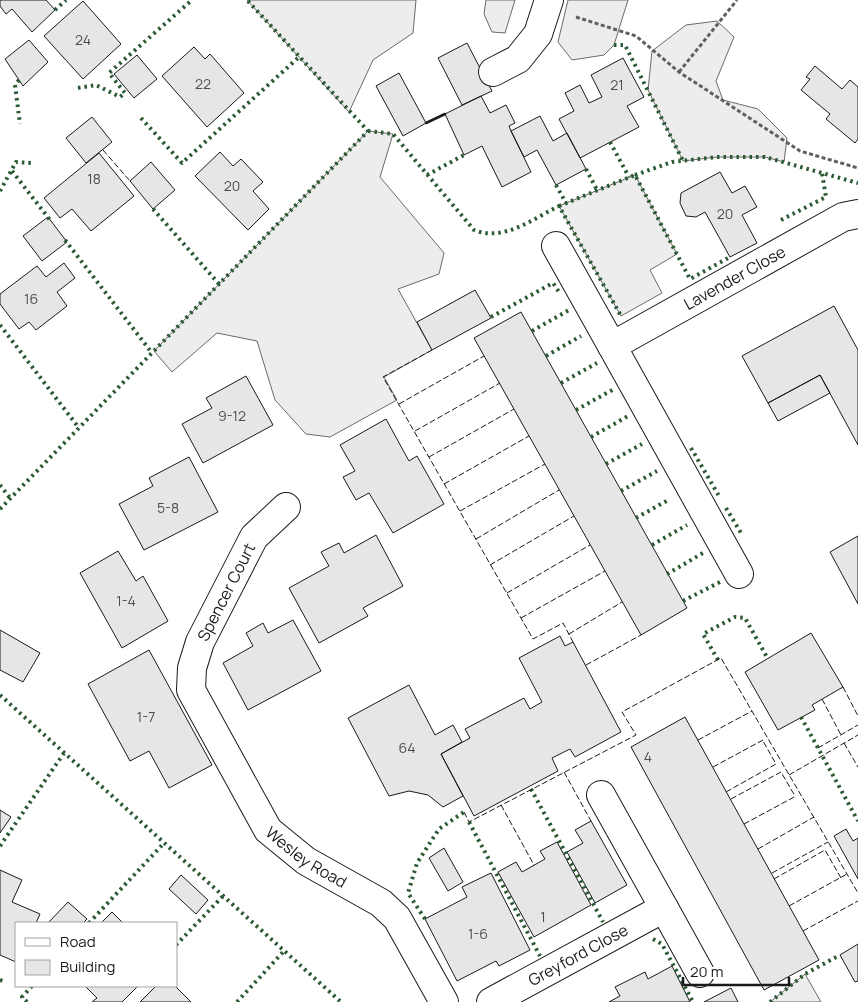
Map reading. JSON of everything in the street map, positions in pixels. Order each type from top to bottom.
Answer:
[{"type":"street","points":[[494,72],[518,59],[538,34],[547,5]]},
{"type":"street","name":"Lavender Close","points":[[612,346],[844,216],[858,214]]},
{"type":"street","points":[[556,246],[739,574]]},
{"type":"street","name":"Spencer Court","points":[[191,690],[192,668],[200,642],[254,537],[286,507]]},
{"type":"street","name":"Wesley Road","points":[[191,690],[268,830],[306,861],[381,903],[397,918],[444,1002]]},
{"type":"street","points":[[601,795],[700,972]]},
{"type":"street","name":"Greyford Close","points":[[491,1002],[664,908]]},
{"type":"path","points":[[679,72],[737,0]]},
{"type":"path","points":[[547,5],[636,36],[679,72],[800,151],[858,168]]},
{"type":"shaded area","points":[[247,0],[416,0],[413,33],[373,60],[349,112]]},
{"type":"shaded area","points":[[486,0],[515,0],[505,33],[492,32],[484,14]]},
{"type":"shaded area","points":[[568,0],[628,0],[614,45],[604,55],[572,60],[558,42]]},
{"type":"shaded area","points":[[717,21],[734,37],[716,81],[723,100],[758,109],[787,138],[784,162],[765,157],[717,157],[683,161],[648,90],[652,51],[686,25]]},
{"type":"shaded area","points":[[368,131],[393,134],[380,177],[444,253],[439,274],[398,289],[432,350],[384,377],[397,400],[330,437],[306,434],[275,400],[257,341],[217,333],[172,372],[154,351]]},
{"type":"shaded area","points":[[635,175],[677,254],[650,270],[662,293],[621,316],[559,206]]},
{"type":"shaded area","points":[[805,974],[821,1002],[770,1002]]},
{"type":"building","points":[[0,0],[46,0],[55,10],[32,32],[12,9],[6,14],[0,6]]},
{"type":"building","points":[[83,1],[121,44],[83,79],[44,36]]},
{"type":"building","points":[[29,40],[48,62],[23,86],[5,59]]},
{"type":"building","points":[[467,43],[492,91],[462,105],[438,58]]},
{"type":"building","points":[[194,47],[205,59],[210,54],[244,93],[207,127],[162,76]]},
{"type":"building","points":[[137,55],[157,79],[134,98],[114,74]]},
{"type":"building","points":[[623,58],[644,97],[627,106],[639,127],[580,158],[559,119],[574,111],[565,93],[580,85],[589,103],[602,97],[591,75]]},
{"type":"building","points":[[815,66],[842,89],[850,80],[858,87],[858,139],[855,143],[826,119],[830,114],[801,90],[810,79],[806,77]]},
{"type":"building","points":[[399,73],[426,123],[403,136],[376,86]]},
{"type":"building","points":[[481,96],[490,113],[506,105],[515,123],[509,126],[531,172],[502,187],[482,146],[464,155],[445,114]]},
{"type":"building","points":[[540,116],[553,141],[567,133],[586,169],[556,185],[537,150],[524,157],[511,131]]},
{"type":"building","points":[[92,117],[112,142],[86,163],[66,138]]},
{"type":"building","points":[[220,152],[233,166],[241,159],[263,182],[253,191],[269,209],[248,230],[195,176]]},
{"type":"building","points":[[99,153],[134,196],[91,231],[72,209],[60,218],[44,198]]},
{"type":"building","points":[[151,162],[175,190],[153,209],[130,181]]},
{"type":"building","points":[[720,172],[732,193],[745,186],[757,207],[742,215],[757,243],[730,257],[705,212],[696,217],[686,216],[680,203],[681,193]]},
{"type":"building","points":[[48,217],[67,242],[42,261],[23,236]]},
{"type":"building","points":[[64,263],[75,278],[57,292],[67,306],[36,330],[29,322],[19,329],[0,304],[0,294],[37,266],[46,277]]},
{"type":"building","points":[[475,290],[491,318],[432,350],[417,322]]},
{"type":"building","points":[[834,306],[858,350],[858,445],[820,375],[768,403],[742,356]]},
{"type":"building","points":[[521,312],[687,608],[641,635],[474,338]]},
{"type":"building","points":[[820,375],[830,393],[778,421],[768,403]]},
{"type":"building","points":[[246,376],[273,425],[203,463],[182,424],[212,408],[206,398]]},
{"type":"building","points":[[386,419],[409,461],[417,456],[444,504],[393,533],[369,493],[356,500],[343,477],[355,471],[340,445]]},
{"type":"building","points":[[189,457],[218,512],[144,550],[119,504],[153,486],[149,478]]},
{"type":"building","points":[[376,535],[403,586],[363,608],[368,616],[319,643],[289,588],[329,566],[321,552],[339,543],[344,553]]},
{"type":"building","points":[[858,536],[858,604],[830,552]]},
{"type":"building","points":[[118,551],[136,581],[143,576],[168,621],[122,648],[80,573]]},
{"type":"building","points":[[293,620],[321,671],[248,710],[223,663],[253,646],[246,633],[263,623],[268,633]]},
{"type":"building","points":[[0,630],[40,653],[23,682],[0,670]]},
{"type":"building","points":[[811,633],[843,687],[812,705],[815,710],[778,730],[745,672]]},
{"type":"building","points":[[560,636],[565,646],[573,642],[621,732],[575,757],[570,749],[552,758],[558,771],[474,816],[441,754],[470,738],[465,729],[524,698],[530,709],[542,702],[519,658]]},
{"type":"building","points":[[149,650],[212,765],[169,788],[149,751],[130,761],[88,684]]},
{"type":"building","points":[[409,685],[435,735],[453,725],[462,742],[441,754],[463,796],[443,807],[428,795],[409,791],[389,796],[348,718]]},
{"type":"building","points":[[685,717],[819,960],[764,990],[631,747]]},
{"type":"building","points":[[0,810],[11,817],[0,833]]},
{"type":"building","points":[[591,821],[627,885],[595,903],[567,852],[583,843],[575,830]]},
{"type":"building","points":[[846,829],[853,841],[858,838],[858,879],[834,836]]},
{"type":"building","points":[[557,842],[591,905],[534,937],[498,872],[516,862],[522,872],[545,859],[540,851]]},
{"type":"building","points":[[444,848],[463,882],[448,891],[429,858]]},
{"type":"building","points":[[0,870],[22,880],[12,902],[40,914],[36,922],[15,922],[15,962],[0,955]]},
{"type":"building","points":[[491,873],[530,950],[499,966],[496,961],[457,981],[425,919],[467,897],[462,887]]},
{"type":"building","points":[[181,875],[208,900],[196,914],[169,889]]},
{"type":"building","points":[[68,902],[87,919],[84,922],[49,922]]},
{"type":"building","points":[[112,912],[122,922],[102,922]]},
{"type":"building","points":[[858,944],[858,981],[855,982],[840,955]]},
{"type":"building","points":[[672,966],[690,1002],[609,1002],[620,996],[615,987],[645,972],[648,979]]},
{"type":"building","points":[[86,987],[137,987],[122,1002],[92,1002],[97,998]]},
{"type":"building","points":[[155,987],[176,987],[191,1002],[140,1002]]},
{"type":"building","points":[[731,988],[738,1002],[704,1002]]},
{"type":"hedge","points":[[55,10],[66,0]]},
{"type":"hedge","points":[[78,88],[96,85],[120,97],[125,93],[109,73],[192,0]]},
{"type":"hedge","points":[[0,509],[368,131],[247,0]]},
{"type":"hedge","points":[[614,45],[625,45],[683,161]]},
{"type":"hedge","points":[[141,118],[182,163],[299,57]]},
{"type":"hedge","points":[[19,80],[15,85],[20,124]]},
{"type":"hedge","points":[[368,131],[393,134],[474,230],[485,233],[507,231],[559,206],[621,316]]},
{"type":"hedge","points":[[610,142],[629,177]]},
{"type":"hedge","points":[[427,175],[464,155]]},
{"type":"hedge","points":[[635,175],[672,162],[717,157],[765,157],[858,183]]},
{"type":"hedge","points":[[0,191],[16,162],[31,163]]},
{"type":"hedge","points":[[586,169],[597,190]]},
{"type":"hedge","points":[[12,171],[50,220]]},
{"type":"hedge","points":[[781,220],[826,197],[822,173]]},
{"type":"hedge","points":[[559,206],[635,175],[690,279],[730,257]]},
{"type":"hedge","points":[[556,185],[566,203]]},
{"type":"hedge","points":[[153,209],[219,284]]},
{"type":"hedge","points":[[65,240],[152,353]]},
{"type":"hedge","points":[[491,317],[553,283],[559,292]]},
{"type":"hedge","points":[[532,331],[569,310]]},
{"type":"hedge","points":[[0,325],[79,428]]},
{"type":"hedge","points":[[546,356],[581,336]]},
{"type":"hedge","points":[[561,383],[597,363]]},
{"type":"hedge","points":[[576,410],[614,389]]},
{"type":"hedge","points":[[591,437],[628,416]]},
{"type":"hedge","points":[[606,464],[642,444]]},
{"type":"hedge","points":[[691,448],[719,496]]},
{"type":"hedge","points":[[621,491],[657,471]]},
{"type":"hedge","points":[[0,485],[10,498]]},
{"type":"hedge","points":[[636,518],[670,499]]},
{"type":"hedge","points":[[726,508],[741,533]]},
{"type":"hedge","points":[[652,545],[687,525]]},
{"type":"hedge","points":[[667,574],[703,553]]},
{"type":"hedge","points":[[683,601],[720,582]]},
{"type":"hedge","points":[[718,660],[703,634],[735,617],[745,618],[768,659]]},
{"type":"hedge","points":[[0,695],[341,1002]]},
{"type":"hedge","points":[[801,717],[858,821]]},
{"type":"hedge","points":[[0,846],[64,753]]},
{"type":"hedge","points":[[531,789],[603,922]]},
{"type":"hedge","points":[[425,919],[408,893],[417,863],[439,829],[464,812]]},
{"type":"hedge","points":[[469,822],[540,956]]},
{"type":"hedge","points":[[90,922],[164,843]]},
{"type":"hedge","points":[[178,943],[223,896]]},
{"type":"hedge","points":[[653,939],[662,944],[693,1002]]},
{"type":"hedge","points":[[237,1002],[284,951]]},
{"type":"hedge","points":[[770,1002],[805,974],[840,955]]},
{"type":"hedge","points":[[27,1002],[22,997],[31,987]]},
{"type":"fence","points":[[103,150],[130,181]]},
{"type":"fence","points":[[432,350],[383,377],[533,639],[563,623],[573,642]]},
{"type":"fence","points":[[399,404],[484,356]]},
{"type":"fence","points":[[415,431],[500,383]]},
{"type":"fence","points":[[429,457],[514,409]]},
{"type":"fence","points":[[444,484],[529,436]]},
{"type":"fence","points":[[460,511],[545,464]]},
{"type":"fence","points":[[476,539],[559,490]]},
{"type":"fence","points":[[490,565],[574,516]]},
{"type":"fence","points":[[507,593],[590,545]]},
{"type":"fence","points":[[521,618],[605,571]]},
{"type":"fence","points":[[569,634],[622,602]]},
{"type":"fence","points":[[586,665],[641,635]]},
{"type":"fence","points":[[464,812],[469,822],[636,735],[622,712],[721,658],[858,893]]},
{"type":"fence","points":[[843,687],[858,716]]},
{"type":"fence","points":[[822,699],[841,735]]},
{"type":"fence","points":[[698,740],[752,711]]},
{"type":"fence","points":[[818,748],[858,725]]},
{"type":"fence","points":[[789,775],[858,735]]},
{"type":"fence","points":[[713,767],[763,740]]},
{"type":"fence","points":[[726,792],[776,764],[763,741]]},
{"type":"fence","points":[[844,743],[858,767]]},
{"type":"fence","points":[[564,772],[591,821]]},
{"type":"fence","points":[[731,799],[781,772],[795,796]]},
{"type":"fence","points":[[744,824],[796,796]]},
{"type":"fence","points":[[501,805],[534,865]]},
{"type":"fence","points":[[758,849],[814,817]]},
{"type":"fence","points":[[772,873],[828,842]]},
{"type":"fence","points":[[774,879],[825,850],[841,878]]},
{"type":"fence","points":[[789,906],[847,874]]},
{"type":"fence","points":[[803,931],[858,901]]},
{"type":"wall","points":[[426,123],[445,114]]}]
